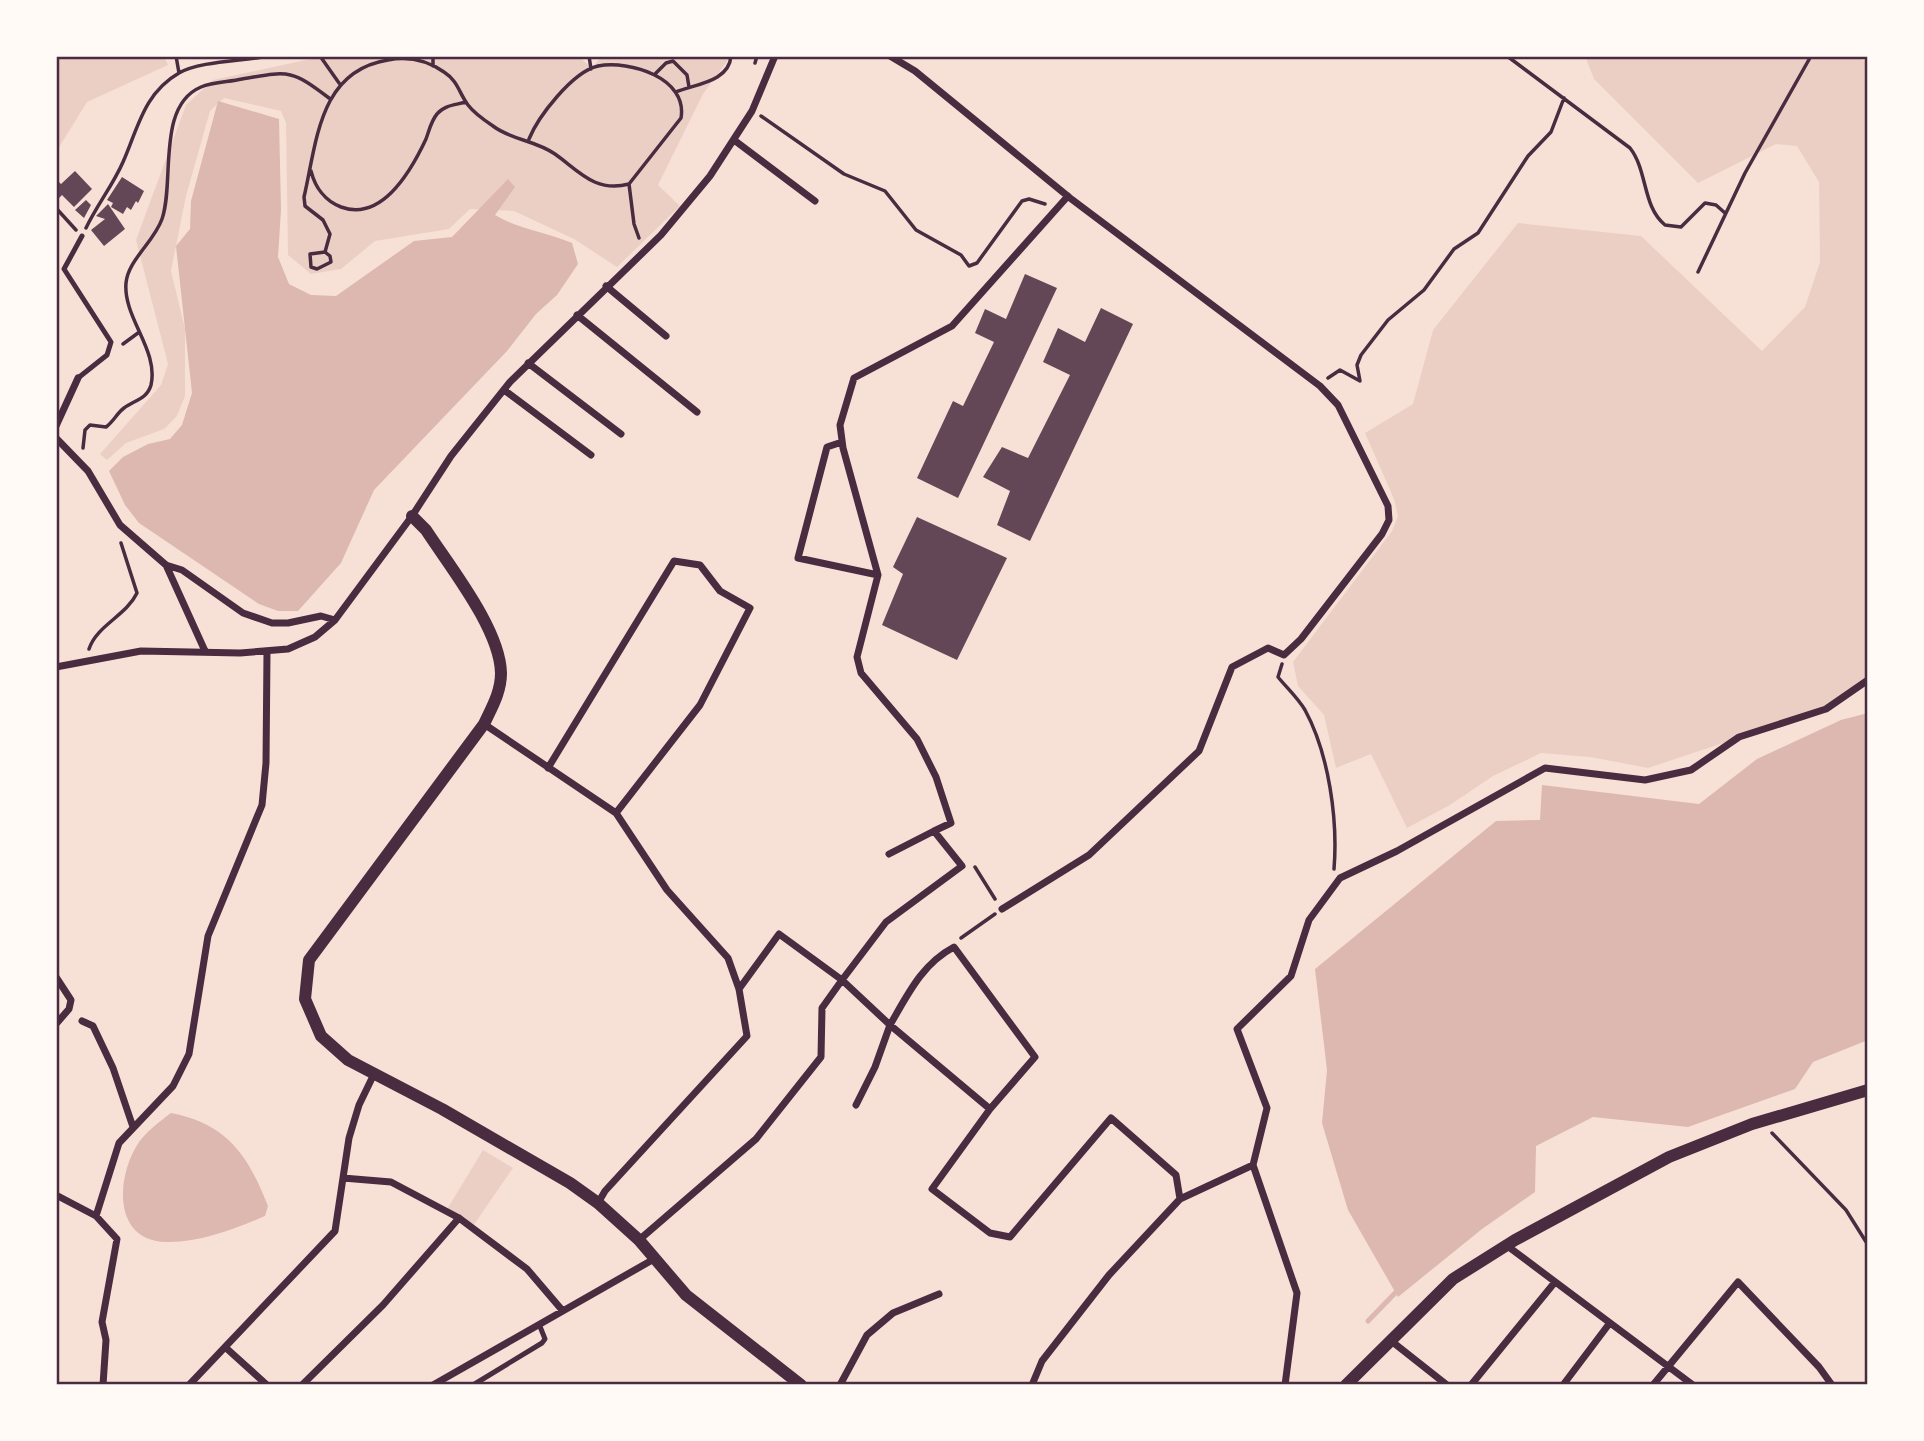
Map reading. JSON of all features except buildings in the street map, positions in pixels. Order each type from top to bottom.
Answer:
[{"type":"street","points":[[56,667],[141,651],[267,652],[288,649],[315,637],[335,620],[412,516],[451,457],[504,390],[528,363],[661,235],[710,176],[752,111],[775,56]]},
{"type":"street","points":[[890,56],[915,71],[1068,196],[1320,386],[1338,405],[1388,506],[1389,520],[1382,534],[1328,605],[1284,655],[1268,648],[1232,667],[1199,751],[1089,855],[1002,909]]},
{"type":"street","points":[[733,140],[816,201]]},
{"type":"street","points":[[888,854],[951,823],[936,777],[918,740],[862,673],[857,657],[878,575],[842,442],[840,425],[854,378],[952,326],[1068,196]]},
{"type":"street","points":[[606,286],[666,336]]},
{"type":"street","points":[[577,315],[697,412]]},
{"type":"street","points":[[528,363],[621,434]]},
{"type":"street","points":[[56,426],[78,378]]},
{"type":"street","points":[[504,390],[591,455]]},
{"type":"street","points":[[56,438],[75,457],[125,530],[166,565],[181,570],[243,613],[272,623],[288,623],[321,616],[335,620]]},
{"type":"street","points":[[842,442],[827,447],[798,558],[878,575]]},
{"type":"street","points":[[412,516],[426,530],[496,645],[501,673],[498,698],[484,724],[309,960],[305,999],[321,1036],[348,1059],[442,1109],[598,1203],[639,1240],[686,1295],[801,1385]]},
{"type":"street","points":[[548,768],[674,561],[700,565],[720,590],[750,608],[700,705],[616,813]]},
{"type":"street","points":[[166,565],[205,651]]},
{"type":"street","points":[[96,1216],[119,1143],[173,1086],[189,1054],[208,936],[262,805],[266,763],[267,652]]},
{"type":"street","points":[[1285,1385],[1297,1293],[1253,1165],[1267,1108],[1237,1029],[1291,976],[1309,920],[1333,884],[1545,768],[1645,780],[1691,770],[1739,737],[1826,709],[1868,680]]},
{"type":"street","points":[[484,724],[616,813],[667,890],[728,958],[739,989],[747,1036],[605,1191],[598,1203]]},
{"type":"street","points":[[639,1240],[756,1139],[821,1057],[822,1008],[842,980],[886,922],[962,866],[934,831]]},
{"type":"street","points":[[739,989],[779,934],[842,980],[890,1025],[990,1108]]},
{"type":"street","points":[[856,1105],[875,1067],[890,1025],[917,978],[937,956],[954,947],[1035,1057],[990,1108],[932,1189],[990,1233],[1010,1237],[1111,1118],[1175,1175],[1180,1199]]},
{"type":"street","points":[[56,976],[71,1000],[69,1009],[56,1024]]},
{"type":"street","points":[[82,1021],[93,1026],[113,1069],[134,1126]]},
{"type":"street","points":[[189,1385],[307,1264],[335,1231],[342,1178],[356,1116],[374,1074]]},
{"type":"street","points":[[1346,1385],[1453,1279],[1506,1245],[1669,1157],[1762,1121],[1868,1090]]},
{"type":"street","points":[[1032,1385],[1042,1361],[1109,1275],[1180,1199],[1253,1165]]},
{"type":"street","points":[[342,1178],[391,1182],[459,1218],[527,1269],[562,1310]]},
{"type":"street","points":[[56,1195],[96,1216],[117,1239],[102,1322],[106,1340],[103,1385]]},
{"type":"street","points":[[302,1385],[383,1305],[459,1218]]},
{"type":"street","points":[[1506,1245],[1693,1385]]},
{"type":"street","points":[[433,1385],[653,1259]]},
{"type":"street","points":[[1471,1385],[1555,1282]]},
{"type":"street","points":[[1653,1385],[1738,1282],[1819,1367],[1832,1385]]},
{"type":"street","points":[[840,1385],[867,1335],[893,1313],[939,1294]]},
{"type":"street","points":[[1563,1385],[1609,1324]]},
{"type":"street","points":[[1390,1339],[1447,1385]]},
{"type":"street","points":[[225,1347],[267,1385]]},
{"type":"lane","points":[[78,378],[107,355],[111,342],[64,269],[82,236]]},
{"type":"lane","points":[[472,1385],[542,1343],[545,1339],[539,1324]]},
{"type":"path","points":[[176,56],[179,73]]},
{"type":"path","points":[[56,208],[82,236],[122,164],[143,108],[179,73],[268,56]]},
{"type":"path","points":[[320,56],[339,83]]},
{"type":"path","points":[[433,56],[433,66]]},
{"type":"path","points":[[589,56],[591,69]]},
{"type":"path","points":[[676,92],[705,83],[723,73],[731,56]]},
{"type":"path","points":[[755,62],[757,56]]},
{"type":"path","points":[[1507,56],[1630,148],[1640,163],[1654,212],[1665,225],[1681,227],[1705,204],[1716,205],[1725,213]]},
{"type":"path","points":[[1698,272],[1725,213],[1811,56]]},
{"type":"path","points":[[325,252],[330,234],[328,227],[305,206],[304,197],[329,98],[339,83],[368,65],[384,60],[399,58],[433,66],[454,79],[466,102],[502,132],[529,139],[551,151],[587,181],[610,186],[629,184]]},
{"type":"path","points":[[655,74],[666,63],[673,61],[687,75],[689,87]]},
{"type":"path","points":[[529,139],[552,101],[580,74],[598,66],[632,68],[655,74],[676,92],[683,106],[681,118],[629,184],[634,224],[639,238]]},
{"type":"path","points":[[75,457],[85,446],[85,430],[90,425],[106,427],[115,421],[121,410],[145,397],[151,386],[151,364],[127,300],[126,281],[163,218],[172,125],[183,102],[201,87],[278,73],[299,76],[329,98]]},
{"type":"path","points":[[1320,386],[1340,370],[1360,381],[1357,365],[1361,355],[1388,320],[1424,289],[1454,249],[1478,233],[1528,156],[1551,132],[1564,98]]},
{"type":"path","points":[[310,169],[320,191],[333,203],[352,210],[371,208],[393,191],[420,151],[437,114],[449,106],[466,102]]},
{"type":"path","points":[[752,111],[844,174],[885,191],[916,230],[961,255],[969,266],[977,263],[1022,201],[1030,199],[1056,209]]},
{"type":"path","points":[[325,252],[330,256],[331,262],[317,269],[311,267],[310,254],[325,252]]},
{"type":"path","points":[[109,348],[119,346],[138,333]]},
{"type":"path","points":[[85,661],[93,638],[120,614],[137,593],[121,541],[125,530]]},
{"type":"path","points":[[1284,655],[1278,677],[1305,710],[1328,773],[1336,853],[1333,884]]},
{"type":"path","points":[[963,936],[1002,909],[975,867]]},
{"type":"path","points":[[1762,1121],[1846,1210],[1868,1245]]},
{"type":"shaded area","points":[[56,56],[164,56],[168,65],[87,102],[56,152]]},
{"type":"shaded area","points":[[324,56],[578,56],[592,68],[602,56],[731,56],[703,94],[658,185],[680,206],[617,267],[574,239],[514,211],[470,209],[449,229],[375,241],[341,269],[311,274],[288,255],[286,123],[281,111],[224,98],[210,111],[186,196],[171,271],[185,329],[185,396],[177,416],[164,429],[126,443],[107,460],[100,454],[161,385],[168,364],[136,240],[186,105],[213,80]]},
{"type":"shaded area","points":[[1585,56],[1856,56],[1868,63],[1868,680],[1826,709],[1648,768],[1590,757],[1541,753],[1493,776],[1450,805],[1407,828],[1371,754],[1336,768],[1324,715],[1298,686],[1293,662],[1392,531],[1398,516],[1394,499],[1365,433],[1413,404],[1433,330],[1518,223],[1641,236],[1762,351],[1805,307],[1820,262],[1819,182],[1797,146],[1776,144],[1698,183],[1594,79]]},
{"type":"shaded area","points":[[218,101],[279,119],[281,210],[278,257],[289,284],[311,295],[336,296],[414,241],[452,237],[508,179],[515,187],[495,215],[513,224],[572,243],[578,264],[557,295],[536,314],[507,351],[374,490],[341,563],[298,611],[278,611],[259,604],[139,523],[125,505],[109,471],[123,457],[148,444],[170,439],[182,425],[192,393],[176,246],[190,229],[191,201]]},
{"type":"shaded area","points":[[1868,713],[1868,1040],[1813,1062],[1795,1089],[1688,1127],[1593,1117],[1536,1146],[1535,1192],[1482,1229],[1398,1297],[1348,1210],[1322,1123],[1327,1070],[1315,969],[1496,821],[1540,820],[1542,785],[1699,804],[1757,759],[1841,720]]},
{"type":"shaded area","points":[[171,1113],[207,1125],[233,1144],[252,1171],[268,1206],[265,1216],[217,1234],[178,1242],[148,1239],[136,1231],[128,1219],[124,1204],[126,1172],[139,1142]]},
{"type":"shaded area","points":[[483,1150],[513,1168],[473,1226],[446,1211]]},
{"type":"waterway","points":[[1368,1321],[1400,1288]]}]
